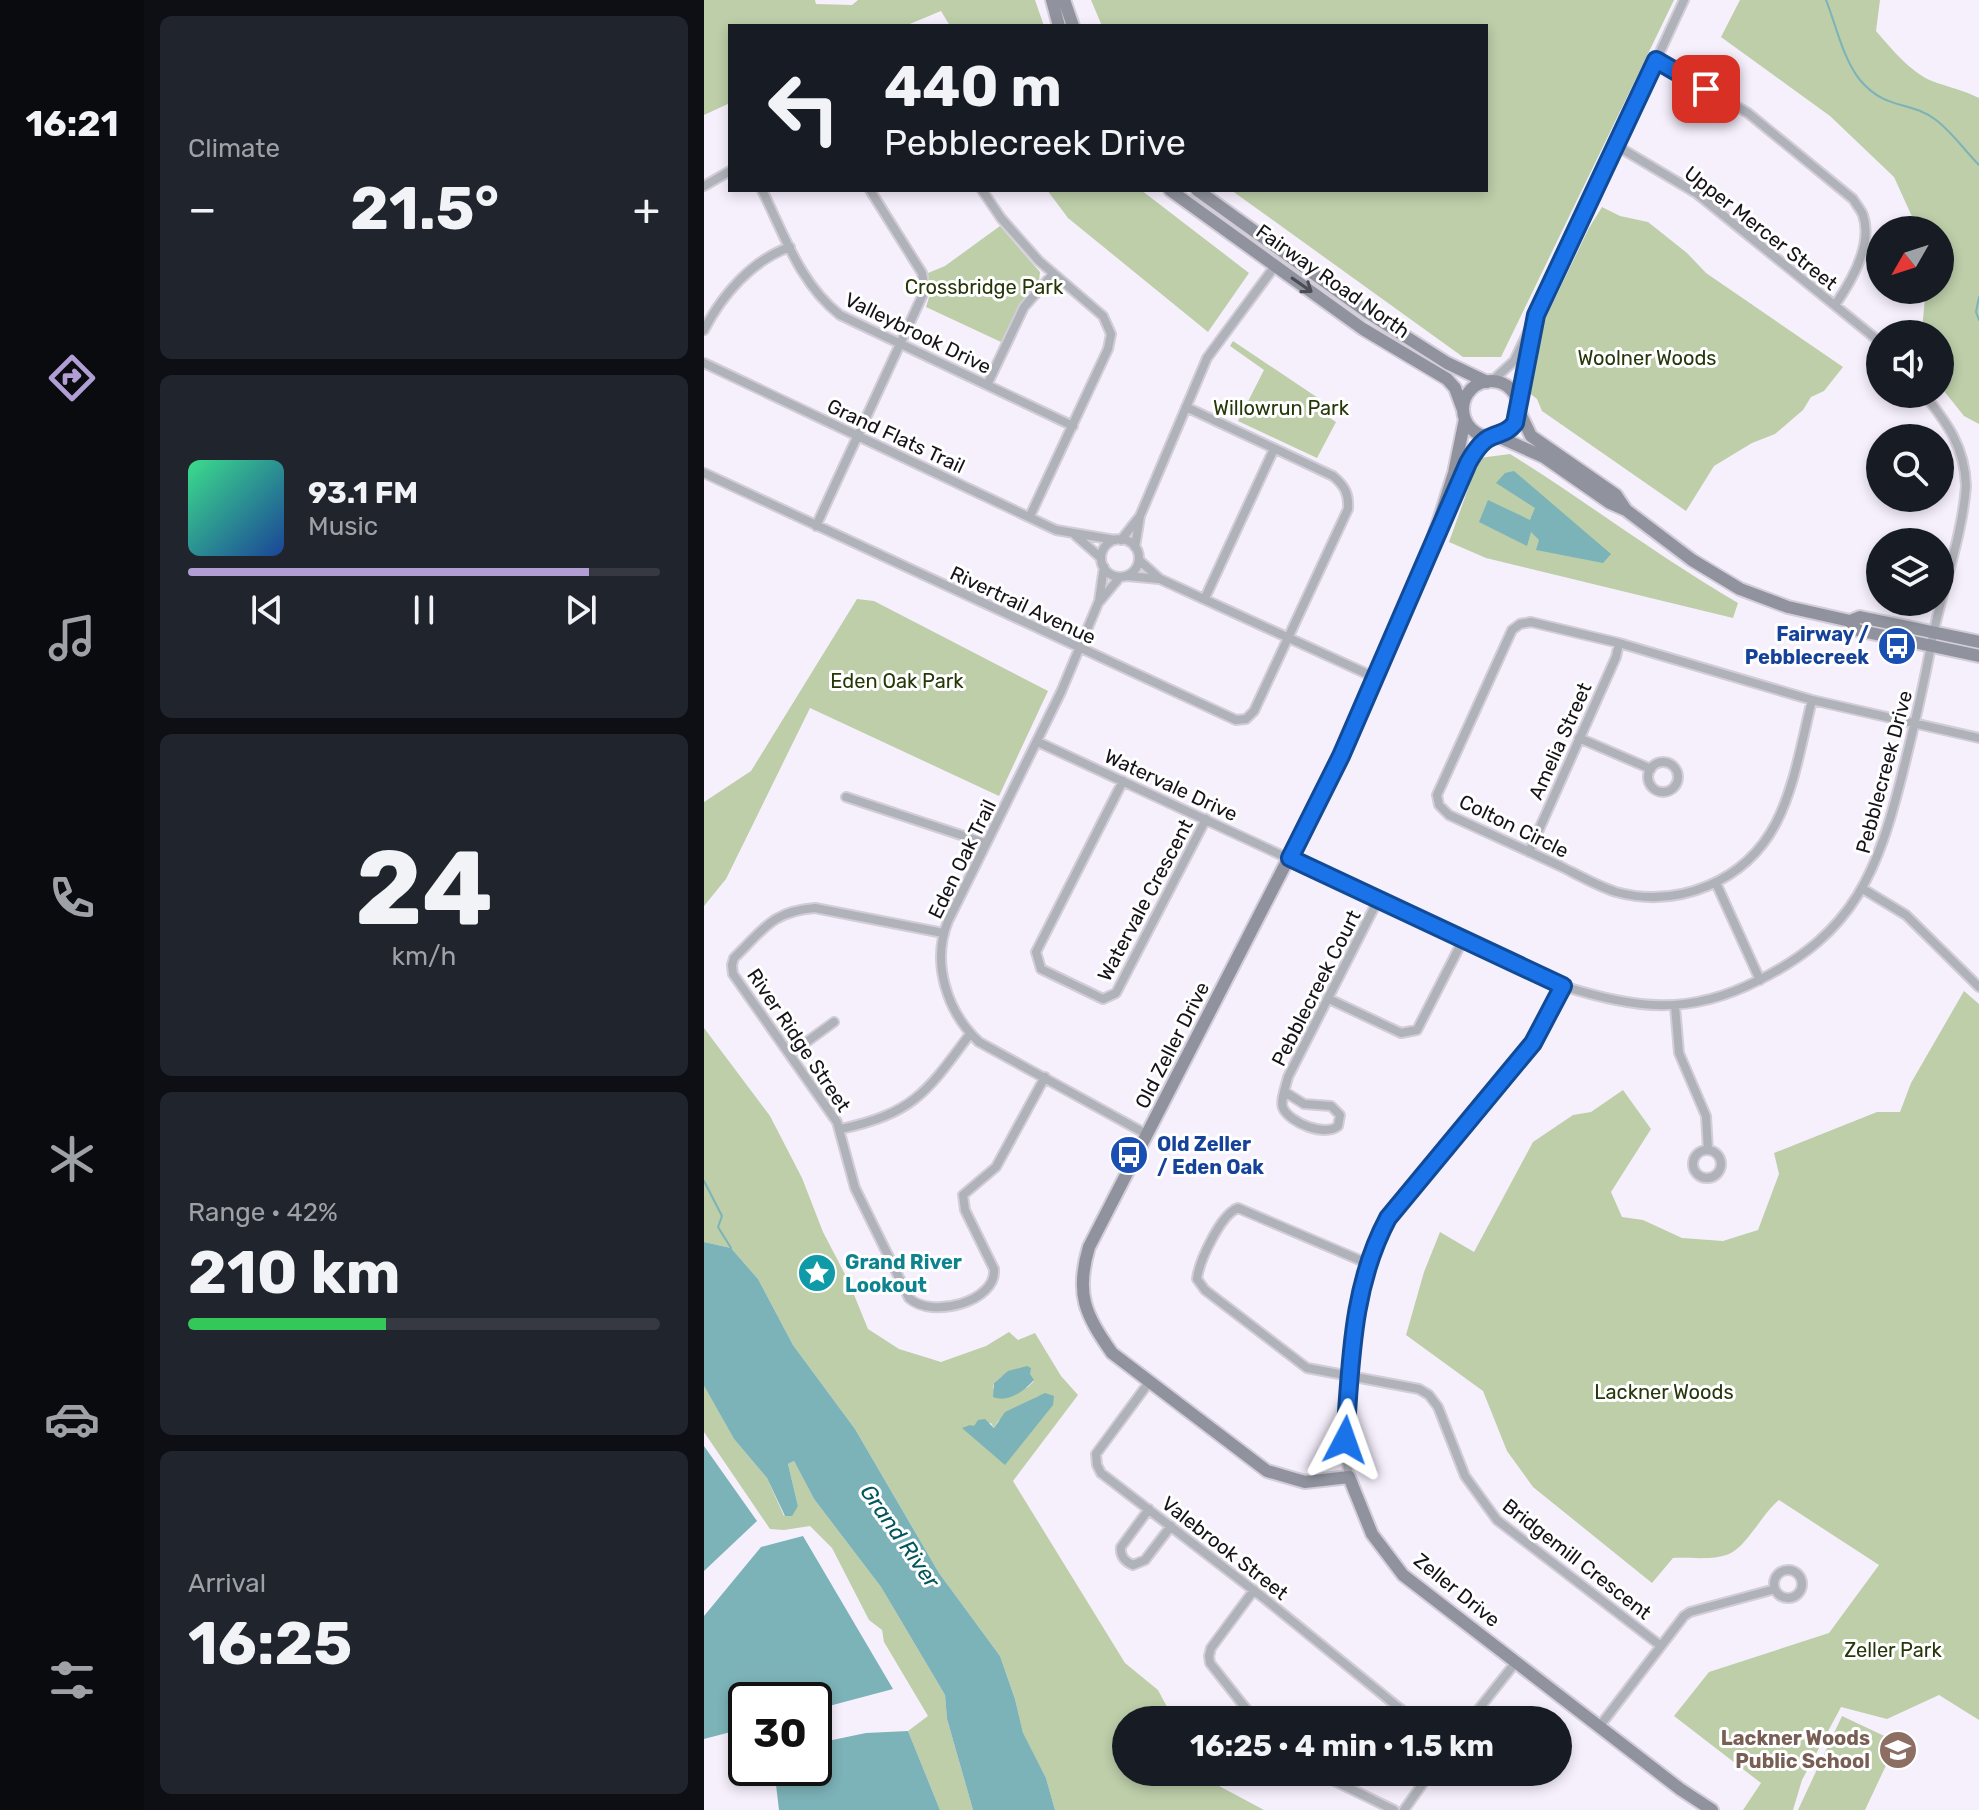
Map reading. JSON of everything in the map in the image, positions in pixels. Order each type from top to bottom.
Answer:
[{"type":"street","points":[[1052,0],[1058,24]]},
{"type":"street","points":[[1064,0],[1072,24]]},
{"type":"street","points":[[1684,0],[1514,361],[1490,382],[1469,392],[1464,414],[1472,429],[1537,453],[1610,503],[1626,510],[1692,560],[1740,589],[1788,607],[1850,621],[1860,617],[1979,656]]},
{"type":"street","points":[[1656,60],[1748,113],[1853,199],[1863,215],[1865,229],[1861,256],[1851,282],[1835,305]]},
{"type":"street","name":"Upper Mercer Street","points":[[1617,146],[1696,193],[1866,330]]},
{"type":"street","points":[[704,186],[728,172]]},
{"type":"street","name":"Valleybrook Drive","points":[[763,192],[811,287],[832,308],[858,325],[1073,426]]},
{"type":"street","points":[[816,526],[924,294],[925,281],[920,269],[871,192]]},
{"type":"street","points":[[983,192],[1013,233],[1053,274],[1103,316],[1111,334],[1108,349],[1030,516]]},
{"type":"street","name":"Fairway Road North","points":[[1173,192],[1363,329],[1447,379],[1455,388],[1464,414]]},
{"type":"street","name":"Fairway Road North","points":[[1200,192],[1367,312],[1447,363],[1490,382]]},
{"type":"street","points":[[704,330],[716,310],[750,270],[768,256],[790,247]]},
{"type":"street","points":[[1160,579],[1139,560],[1135,547],[1140,516],[1207,358],[1275,266]]},
{"type":"street","points":[[987,385],[1024,307],[1053,274]]},
{"type":"street","points":[[1494,436],[1510,429],[1518,406],[1536,315]]},
{"type":"street","name":"Grand Flats Trail","points":[[704,363],[1056,530],[1118,540]]},
{"type":"street","points":[[1490,382],[1508,387],[1531,436],[1616,495],[1626,510]]},
{"type":"street","points":[[1186,407],[1333,476],[1347,490],[1348,509],[1289,637]]},
{"type":"street","points":[[1933,639],[1964,506],[1966,474],[1955,436],[1934,408]]},
{"type":"street","name":"Old Zeller Drive","points":[[1349,1477],[1305,1482],[1267,1471],[1112,1353],[1096,1330],[1085,1306],[1082,1272],[1089,1247],[1341,756],[1424,568],[1454,473],[1464,414]]},
{"type":"street","name":"Old Zeller Drive","points":[[1431,546],[1472,456],[1494,436]]},
{"type":"street","points":[[1205,598],[1274,449]]},
{"type":"street","name":"Rivertrail Avenue","points":[[704,473],[1236,720],[1246,719],[1254,711],[1289,637]]},
{"type":"street","points":[[1140,516],[1118,540],[1105,547],[1102,563],[1114,576],[1160,579],[1374,677]]},
{"type":"street","name":"Grand Flats Trail","points":[[1075,535],[1102,563]]},
{"type":"street","points":[[1118,540],[1135,547]]},
{"type":"street","points":[[1123,576],[1135,570],[1139,560]]},
{"type":"street","name":"Eden Oak Trail","points":[[1102,563],[1099,601],[1080,649],[1038,742],[985,843],[943,933],[942,972],[951,1005],[979,1042],[1148,1135]]},
{"type":"street","name":"Eden Oak Trail","points":[[1099,601],[1123,576]]},
{"type":"street","name":"Colton Circle","points":[[1812,700],[1785,801],[1769,835],[1751,857],[1716,883],[1691,893],[1666,898],[1613,891],[1449,815],[1439,805],[1437,795],[1512,630],[1520,624],[1531,622],[1619,643],[1812,700],[1979,738]]},
{"type":"street","points":[[1933,639],[1979,642]]},
{"type":"street","name":"Pebblecreek Drive","points":[[1290,858],[1563,986],[1630,1004],[1675,1006],[1718,998],[1782,970],[1809,951],[1840,922],[1863,889],[1888,830],[1933,639]]},
{"type":"street","name":"Amelia Street","points":[[1529,852],[1616,657],[1619,643]]},
{"type":"street","points":[[1579,738],[1651,769]]},
{"type":"street","name":"Watervale Drive","points":[[1038,742],[1290,858]]},
{"type":"street","name":"Watervale Crescent","points":[[1123,781],[1036,952],[1041,969],[1093,997],[1103,999],[1116,993],[1206,819]]},
{"type":"street","points":[[846,797],[985,843]]},
{"type":"street","points":[[1716,883],[1760,980]]},
{"type":"street","points":[[1863,889],[1906,915],[1979,987]]},
{"type":"street","name":"Pebblecreek Court","points":[[1285,1092],[1304,1104],[1331,1106],[1340,1115],[1338,1126],[1333,1131],[1321,1131],[1297,1120],[1282,1106],[1288,1077],[1378,900]]},
{"type":"street","name":"River Ridge Street","points":[[841,1129],[733,974],[734,958],[778,916],[794,910],[815,908],[943,933]]},
{"type":"street","points":[[1329,999],[1401,1033],[1417,1030],[1463,940]]},
{"type":"street","name":"Zeller Drive","points":[[1563,986],[1533,1043],[1388,1218],[1369,1264],[1354,1321],[1345,1440],[1349,1477],[1372,1534],[1403,1575],[1703,1808]]},
{"type":"street","points":[[1675,1006],[1679,1053],[1706,1116],[1708,1150]]},
{"type":"street","points":[[790,1054],[834,1022]]},
{"type":"street","points":[[970,1034],[913,1103],[882,1119],[841,1129],[855,1188],[909,1298],[916,1304],[947,1308],[976,1296],[991,1285],[995,1277],[991,1260],[965,1210],[963,1195],[996,1167],[1045,1077]]},
{"type":"street","points":[[1350,1376],[1315,1371],[1300,1363],[1205,1290],[1197,1279],[1198,1268],[1226,1214],[1238,1208],[1369,1264]]},
{"type":"street","name":"Bridgemill Crescent","points":[[1350,1376],[1419,1389],[1429,1395],[1438,1407],[1465,1476],[1497,1520],[1661,1646]]},
{"type":"street","name":"Valebrook Street","points":[[1150,1381],[1096,1454],[1101,1473],[1254,1590],[1397,1706]]},
{"type":"street","points":[[1149,1509],[1121,1547],[1125,1561],[1133,1565],[1145,1560],[1171,1526]]},
{"type":"street","points":[[1599,1727],[1690,1612],[1775,1589]]},
{"type":"street","points":[[1244,1706],[1210,1663],[1209,1656],[1211,1648],[1254,1590]]},
{"type":"street","points":[[1481,1706],[1516,1662]]},
{"type":"street","points":[[1345,1786],[1394,1810]]},
{"type":"street","points":[[1404,1810],[1421,1786]]},
{"type":"green space","points":[[704,0],[815,0],[816,4],[852,5],[858,0],[1035,0],[1043,24],[949,24],[941,11],[910,24],[728,24],[728,104],[704,115]]},
{"type":"green space","points":[[1091,0],[1674,0],[1501,357],[1463,357],[1234,192],[1488,192],[1488,24],[1101,24]]},
{"type":"green space","points":[[1740,0],[1880,0],[1876,31],[1901,59],[1932,81],[1979,98],[1979,424],[1964,416],[1954,404],[1954,320],[1923,320],[1924,304],[1954,304],[1954,216],[1912,216],[1894,177],[1830,116],[1721,37]]},
{"type":"green space","points":[[1048,192],[1144,192],[1249,273],[1208,332],[1068,218]]},
{"type":"green space","name":"Woolner Woods","points":[[1602,207],[1620,216],[1648,222],[1687,253],[1706,273],[1843,367],[1824,391],[1811,397],[1803,410],[1775,434],[1752,443],[1714,466],[1686,511],[1542,411],[1537,399],[1523,388],[1521,369]]},
{"type":"green space","name":"Crossbridge Park","points":[[1000,226],[1040,272],[1039,282],[1021,303],[1001,342],[926,307],[930,294],[928,273],[945,266]]},
{"type":"green space","name":"Willowrun Park","points":[[1233,341],[1333,408],[1327,416],[1336,422],[1317,458],[1238,421],[1264,370],[1230,346]]},
{"type":"green space","points":[[1510,454],[1738,603],[1733,618],[1486,558],[1449,542],[1479,458]]},
{"type":"green space","name":"Eden Oak Park","points":[[857,599],[874,601],[1048,691],[999,796],[810,708],[726,879],[704,906],[704,802],[751,771]]},
{"type":"green space","name":"Lackner Woods","points":[[1964,991],[1979,1004],[1979,1720],[1939,1695],[1887,1719],[1841,1707],[1802,1780],[1793,1810],[1743,1810],[1761,1783],[1674,1716],[1709,1672],[1829,1633],[1879,1565],[1779,1500],[1731,1553],[1710,1558],[1673,1558],[1652,1583],[1533,1487],[1507,1451],[1483,1391],[1406,1335],[1424,1272],[1440,1232],[1474,1252],[1533,1142],[1573,1115],[1591,1112],[1623,1090],[1651,1129],[1611,1192],[1622,1217],[1643,1220],[1682,1238],[1723,1241],[1758,1230],[1779,1174],[1774,1153],[1877,1112],[1900,1112],[1911,1083]]},
{"type":"green space","points":[[704,1028],[770,1116],[802,1178],[868,1329],[899,1349],[941,1362],[986,1346],[1009,1332],[1018,1340],[1035,1333],[1061,1376],[1078,1395],[1013,1481],[1125,1663],[1158,1690],[1167,1706],[1112,1706],[1112,1786],[1219,1786],[1264,1810],[1055,1810],[1046,1778],[1023,1734],[1000,1656],[939,1573],[855,1429],[793,1345],[758,1279],[731,1248],[704,1242]],"holes":[[[1002,1376],[1034,1381],[1003,1398],[993,1388]],[[1038,1396],[1005,1464],[970,1425],[991,1423],[994,1428],[998,1421]]]},
{"type":"green space","points":[[704,1386],[734,1439],[767,1478],[784,1516],[798,1506],[788,1464],[794,1461],[814,1499],[881,1587],[945,1695],[947,1719],[973,1810],[940,1810],[908,1731],[928,1716],[884,1642],[882,1630],[869,1620],[832,1548],[810,1526],[770,1529],[704,1432]]},
{"type":"green space","points":[[1842,1716],[1897,1742],[1865,1810],[1798,1810]]},
{"type":"water","points":[[1514,471],[1611,554],[1603,563],[1536,550],[1539,540],[1531,532],[1527,546],[1479,522],[1488,500],[1530,520],[1535,508],[1496,483],[1505,473]]},
{"type":"water","name":"Grand River","points":[[704,1242],[731,1248],[758,1279],[793,1345],[855,1429],[939,1573],[1000,1656],[1023,1733],[1046,1778],[1055,1810],[973,1810],[947,1719],[945,1695],[881,1587],[814,1499],[794,1461],[788,1464],[798,1506],[792,1516],[785,1516],[767,1478],[734,1439],[704,1386]]},
{"type":"water","points":[[1027,1366],[1031,1368],[1030,1374],[1034,1380],[1030,1384],[1010,1397],[993,1397],[994,1383],[1008,1371]]},
{"type":"water","points":[[1045,1393],[1054,1396],[1053,1405],[1005,1465],[962,1428],[974,1426],[978,1420],[985,1419],[994,1428],[1005,1412]]},
{"type":"water","points":[[704,1446],[757,1521],[704,1571]]},
{"type":"water","points":[[803,1536],[893,1689],[832,1705],[832,1682],[728,1682],[728,1733],[704,1739],[704,1616],[761,1547]]},
{"type":"water","points":[[908,1731],[940,1810],[779,1810],[776,1786],[832,1786],[832,1740],[866,1733]]},
{"type":"waterway","points":[[1826,0],[1844,52],[1860,80],[1879,97],[1936,120],[1979,165]]},
{"type":"waterway","points":[[1979,297],[1976,312],[1979,320]]},
{"type":"waterway","points":[[704,1181],[722,1216],[718,1227],[731,1248]]},
{"type":"place","name":"Fairway / Pebblecreek","points":[[1897,646]]},
{"type":"place","name":"Old Zeller / Eden Oak","points":[[1129,1155]]},
{"type":"place","name":"Grand River Lookout","points":[[817,1273]]},
{"type":"place","name":"Lackner Woods Public School","points":[[1898,1750]]},
{"type":"route","points":[[1345,1440],[1354,1321],[1361,1286],[1380,1233],[1388,1218],[1533,1043],[1563,986],[1290,858],[1341,756],[1468,463],[1490,437],[1504,433],[1515,423],[1536,315],[1656,60],[1706,89]]},
{"type":"park label","name":"Zeller Park","points":[[1893,1650]]}]
